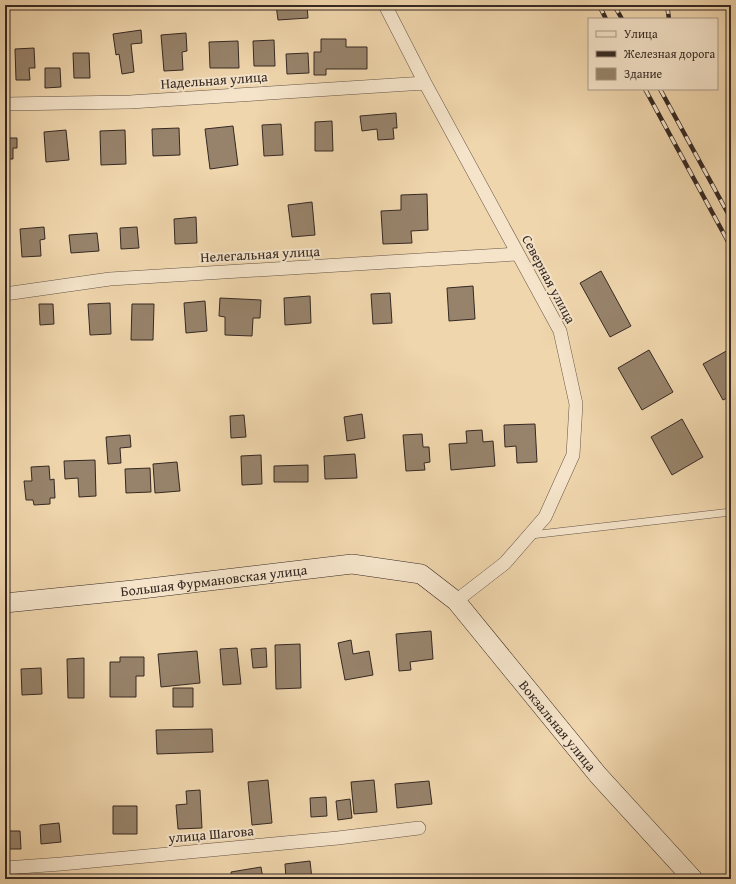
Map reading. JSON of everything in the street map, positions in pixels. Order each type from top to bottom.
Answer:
[{"type":"main road","name":"Большая Фурмановская улица","points":[[5,603],[133,590],[352,564],[421,574]]},
{"type":"main road","name":"Вокзальная улица","points":[[421,574],[456,601],[598,775],[692,879]]},
{"type":"street","name":"Северная улица","points":[[385,5],[517,254],[560,331],[576,404],[573,455],[545,517],[505,563],[456,601]]},
{"type":"street","name":"Надельная улица","points":[[5,104],[130,102],[426,83]]},
{"type":"street","name":"Нелегальная улица","points":[[5,294],[110,279],[517,254]]},
{"type":"street","name":"улица Шагова","points":[[5,868],[330,839],[419,828]]},
{"type":"lane","points":[[529,536],[731,512]]},
{"type":"building","points":[[276,5],[307,5],[308,18],[278,20]]},
{"type":"building","points":[[141,30],[142,43],[131,44],[134,72],[122,74],[119,54],[116,55],[113,34]]},
{"type":"building","points":[[186,33],[187,51],[182,52],[183,70],[164,71],[161,35]]},
{"type":"building","points":[[321,39],[346,39],[346,47],[367,47],[367,69],[326,69],[326,75],[314,75],[314,52],[321,52]]},
{"type":"building","points":[[274,40],[275,66],[254,66],[253,41]]},
{"type":"building","points":[[238,41],[239,68],[210,68],[209,42]]},
{"type":"building","points":[[34,48],[35,68],[29,68],[30,80],[16,80],[15,49]]},
{"type":"building","points":[[73,53],[89,53],[90,78],[74,78]]},
{"type":"building","points":[[308,53],[309,73],[287,74],[286,54]]},
{"type":"building","points":[[45,68],[60,68],[61,87],[45,88]]},
{"type":"building","points":[[396,113],[397,128],[393,128],[394,139],[378,140],[377,129],[362,131],[360,116]]},
{"type":"building","points":[[332,121],[333,151],[315,151],[315,122]]},
{"type":"building","points":[[281,124],[283,155],[264,156],[262,125]]},
{"type":"building","points":[[233,126],[238,165],[210,169],[205,129]]},
{"type":"building","points":[[179,128],[180,155],[153,156],[152,129]]},
{"type":"building","points":[[66,130],[69,160],[46,162],[44,132]]},
{"type":"building","points":[[125,130],[126,164],[101,165],[100,131]]},
{"type":"building","points":[[5,138],[17,138],[17,148],[13,148],[13,159],[5,159]]},
{"type":"building","points":[[427,194],[428,230],[411,231],[412,243],[383,244],[381,211],[401,210],[401,195]]},
{"type":"building","points":[[312,202],[315,235],[292,237],[288,205]]},
{"type":"building","points":[[196,217],[197,243],[175,244],[174,219]]},
{"type":"building","points":[[44,227],[45,239],[40,240],[41,256],[22,257],[20,229]]},
{"type":"building","points":[[137,227],[139,248],[121,249],[120,228]]},
{"type":"building","points":[[97,233],[99,251],[71,253],[69,235]]},
{"type":"building","points":[[601,271],[631,326],[610,337],[580,283]]},
{"type":"building","points":[[473,286],[475,319],[449,321],[447,288]]},
{"type":"building","points":[[390,293],[392,323],[373,324],[371,294]]},
{"type":"building","points":[[310,296],[311,323],[285,325],[284,298]]},
{"type":"building","points":[[220,298],[261,300],[260,318],[253,318],[252,336],[225,335],[225,317],[219,316]]},
{"type":"building","points":[[205,301],[207,331],[186,333],[184,303]]},
{"type":"building","points":[[110,303],[111,334],[90,335],[88,304]]},
{"type":"building","points":[[39,304],[53,304],[54,324],[40,325]]},
{"type":"building","points":[[132,304],[154,304],[153,340],[131,340]]},
{"type":"building","points":[[730,349],[731,396],[723,400],[703,364]]},
{"type":"building","points":[[649,350],[673,392],[642,410],[618,368]]},
{"type":"building","points":[[362,414],[365,438],[347,441],[344,417]]},
{"type":"building","points":[[244,415],[246,437],[231,438],[230,416]]},
{"type":"building","points":[[682,419],[703,457],[672,475],[651,437]]},
{"type":"building","points":[[535,424],[537,462],[517,463],[516,446],[505,447],[504,425]]},
{"type":"building","points":[[482,430],[483,442],[493,441],[495,466],[451,470],[449,444],[467,443],[466,431]]},
{"type":"building","points":[[422,434],[423,447],[429,447],[430,462],[424,463],[425,470],[406,471],[403,435]]},
{"type":"building","points":[[130,435],[131,447],[120,448],[121,463],[108,464],[106,437]]},
{"type":"building","points":[[355,454],[357,478],[325,479],[324,456]]},
{"type":"building","points":[[261,455],[262,484],[242,485],[241,456]]},
{"type":"building","points":[[95,460],[96,496],[79,497],[78,478],[65,479],[64,461]]},
{"type":"building","points":[[177,462],[180,491],[155,493],[153,464]]},
{"type":"building","points":[[308,465],[308,482],[274,482],[274,466]]},
{"type":"building","points":[[49,466],[50,480],[54,479],[55,498],[50,498],[50,504],[34,505],[33,500],[26,500],[24,481],[32,481],[31,467]]},
{"type":"building","points":[[150,468],[151,492],[126,493],[125,469]]},
{"type":"building","points":[[431,631],[433,659],[410,662],[411,670],[399,671],[396,634]]},
{"type":"building","points":[[351,640],[353,654],[369,651],[373,675],[345,680],[338,643]]},
{"type":"building","points":[[300,644],[301,688],[276,689],[275,645]]},
{"type":"building","points":[[237,648],[241,684],[223,685],[220,649]]},
{"type":"building","points":[[266,648],[267,667],[253,668],[251,649]]},
{"type":"building","points":[[197,651],[200,683],[161,687],[158,654]]},
{"type":"building","points":[[120,657],[144,657],[144,676],[136,676],[136,697],[110,697],[110,662],[120,662]]},
{"type":"building","points":[[84,658],[84,698],[68,698],[67,659]]},
{"type":"building","points":[[41,668],[42,694],[22,695],[21,669]]},
{"type":"building","points":[[173,688],[193,688],[193,707],[173,707]]},
{"type":"building","points":[[212,729],[213,752],[157,754],[156,730]]},
{"type":"building","points":[[268,780],[272,823],[252,825],[248,782]]},
{"type":"building","points":[[374,780],[377,812],[354,814],[351,782]]},
{"type":"building","points":[[429,781],[432,804],[397,808],[395,784]]},
{"type":"building","points":[[200,790],[202,828],[178,829],[176,805],[187,804],[186,791]]},
{"type":"building","points":[[326,797],[327,816],[311,817],[310,798]]},
{"type":"building","points":[[350,799],[352,818],[338,820],[336,801]]},
{"type":"building","points":[[113,806],[137,806],[137,834],[113,834]]},
{"type":"building","points":[[59,823],[61,842],[41,844],[40,825]]},
{"type":"building","points":[[5,831],[20,831],[21,849],[5,849]]},
{"type":"building","points":[[310,861],[312,879],[286,879],[285,864]]},
{"type":"building","points":[[261,867],[263,879],[232,879],[231,872]]},
{"type":"railway","points":[[599,5],[606,18]]},
{"type":"railway","points":[[614,5],[621,18]]},
{"type":"railway","points":[[667,5],[669,18]]},
{"type":"railway","points":[[646,90],[731,247]]},
{"type":"railway","points":[[661,90],[731,219]]}]
